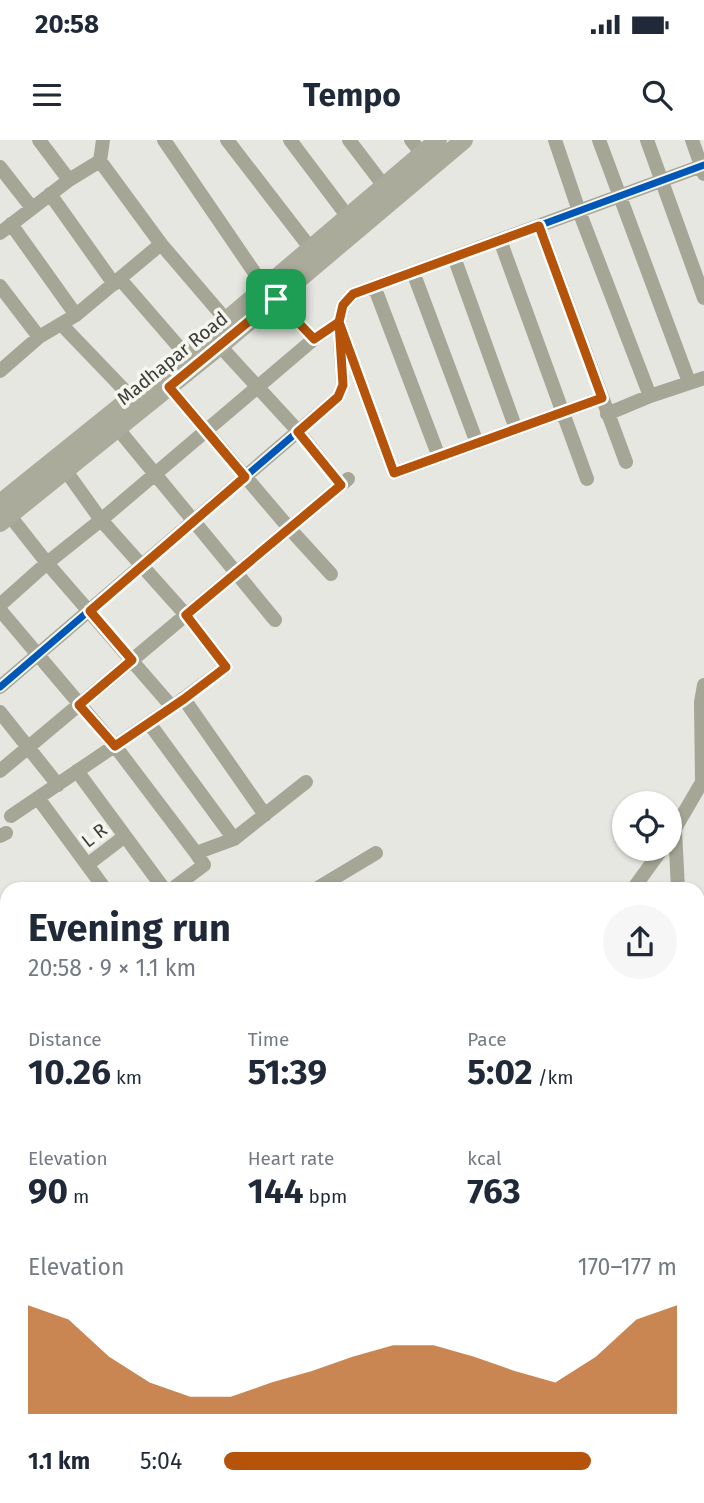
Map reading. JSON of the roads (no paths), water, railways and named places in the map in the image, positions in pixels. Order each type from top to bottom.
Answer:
[{"type":"main road","name":"Madhapar Road","points":[[3,514],[66,471],[220,346],[311,249],[384,186],[416,147],[439,140]]},
{"type":"main road","name":"Madhapar Road","points":[[3,514],[131,397],[226,320],[271,293],[464,140]]},
{"type":"street","points":[[39,140],[69,180]]},
{"type":"street","points":[[103,140],[100,161],[161,244],[226,320]]},
{"type":"street","points":[[164,140],[271,293],[314,339]]},
{"type":"street","points":[[227,140],[311,249]]},
{"type":"street","points":[[290,140],[348,217]]},
{"type":"street","points":[[349,140],[384,186]]},
{"type":"street","points":[[555,140],[579,211],[650,396]]},
{"type":"street","points":[[599,140],[689,382]]},
{"type":"street","points":[[647,140],[704,298]]},
{"type":"street","points":[[0,687],[338,397],[343,385],[339,322],[343,305],[353,294],[703,168],[692,140]]},
{"type":"street","points":[[76,315],[6,229],[69,180],[100,161]]},
{"type":"street","points":[[0,167],[32,208]]},
{"type":"street","points":[[50,194],[117,282],[185,354]]},
{"type":"street","points":[[539,226],[626,462]]},
{"type":"street","points":[[500,240],[587,479]]},
{"type":"street","points":[[0,370],[39,337],[76,315],[161,244]]},
{"type":"street","points":[[454,257],[516,429]]},
{"type":"street","points":[[414,272],[477,443]]},
{"type":"street","points":[[0,286],[39,337]]},
{"type":"street","points":[[374,286],[439,457]]},
{"type":"street","points":[[339,322],[394,473],[602,398]]},
{"type":"street","points":[[181,882],[204,865],[115,746],[0,607],[47,563],[314,339],[339,322]]},
{"type":"street","points":[[61,324],[131,397]]},
{"type":"street","points":[[0,771],[344,482],[220,346]]},
{"type":"street","points":[[607,414],[704,378]]},
{"type":"street","points":[[169,387],[331,574]]},
{"type":"street","points":[[118,429],[275,620]]},
{"type":"street","points":[[11,816],[178,703],[226,667],[186,615],[101,520],[66,471]]},
{"type":"street","points":[[3,514],[132,660],[178,703],[265,815]]},
{"type":"street","points":[[682,819],[703,784],[704,685]]},
{"type":"street","points":[[0,712],[58,785]]},
{"type":"street","points":[[149,723],[234,839]]},
{"type":"street","points":[[77,771],[159,882]]},
{"type":"street","points":[[196,853],[234,839],[306,782]]},
{"type":"street","points":[[38,798],[100,882]]},
{"type":"street","name":"L R","points":[[87,865],[125,836]]},
{"type":"street","points":[[328,882],[376,853]]},
{"type":"street","points":[[640,882],[654,861]]},
{"type":"street","points":[[675,861],[677,882]]}]
